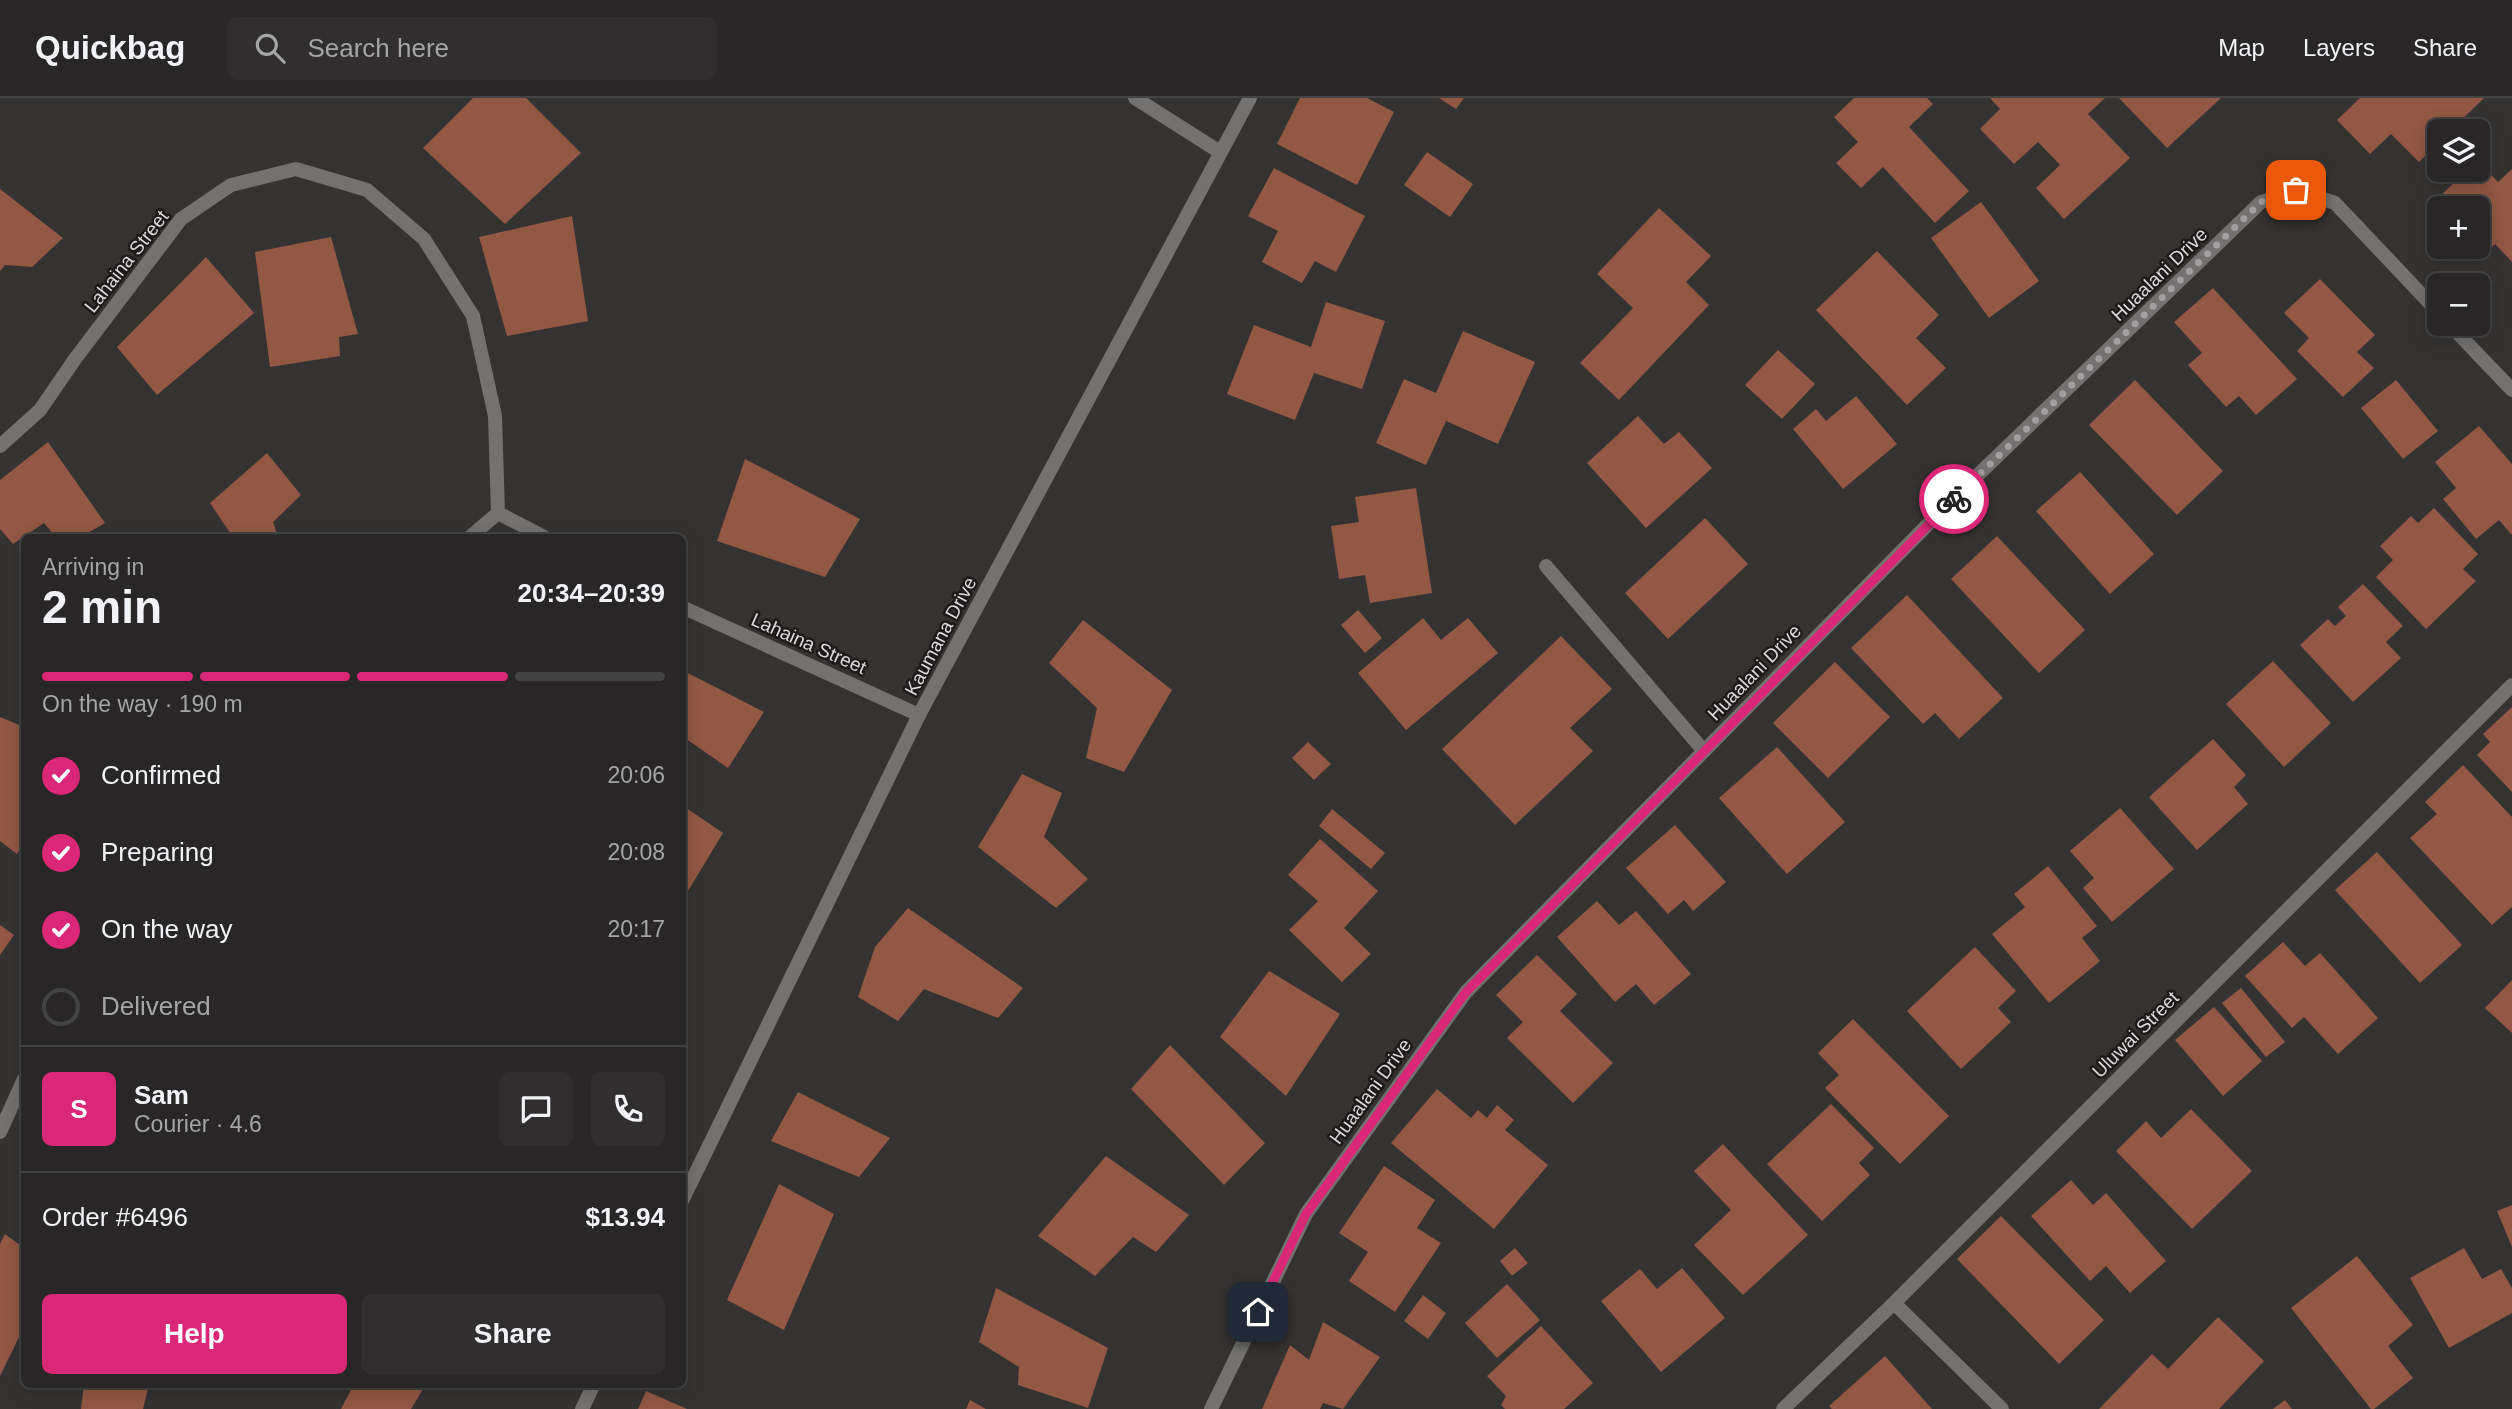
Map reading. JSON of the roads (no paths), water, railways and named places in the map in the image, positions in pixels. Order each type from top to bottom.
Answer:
[{"type":"street","points":[[1135,98],[1220,152]]},
{"type":"street","name":"Kaumana Drive","points":[[686,1193],[919,715],[1250,98]]},
{"type":"street","name":"Lahaina Street","points":[[0,446],[40,410],[75,359],[181,219],[231,185],[296,169],[367,190],[424,239],[473,316],[495,416],[498,513]]},
{"type":"street","name":"Huaalani Drive","points":[[1211,1409],[1306,1214],[1466,992],[1943,509],[2261,202],[2296,190],[2335,203],[2427,300]]},
{"type":"street","points":[[2460,336],[2512,390]]},
{"type":"street","points":[[474,534],[498,513],[538,534]]},
{"type":"street","points":[[1546,566],[1703,750]]},
{"type":"street","name":"Lahaina Street","points":[[686,609],[919,715]]},
{"type":"street","name":"Uluwai Street","points":[[1783,1409],[1894,1303],[2512,685]]},
{"type":"street","points":[[0,1132],[21,1086]]},
{"type":"street","points":[[1894,1303],[2002,1409]]},
{"type":"street","points":[[582,1409],[592,1388]]}]
